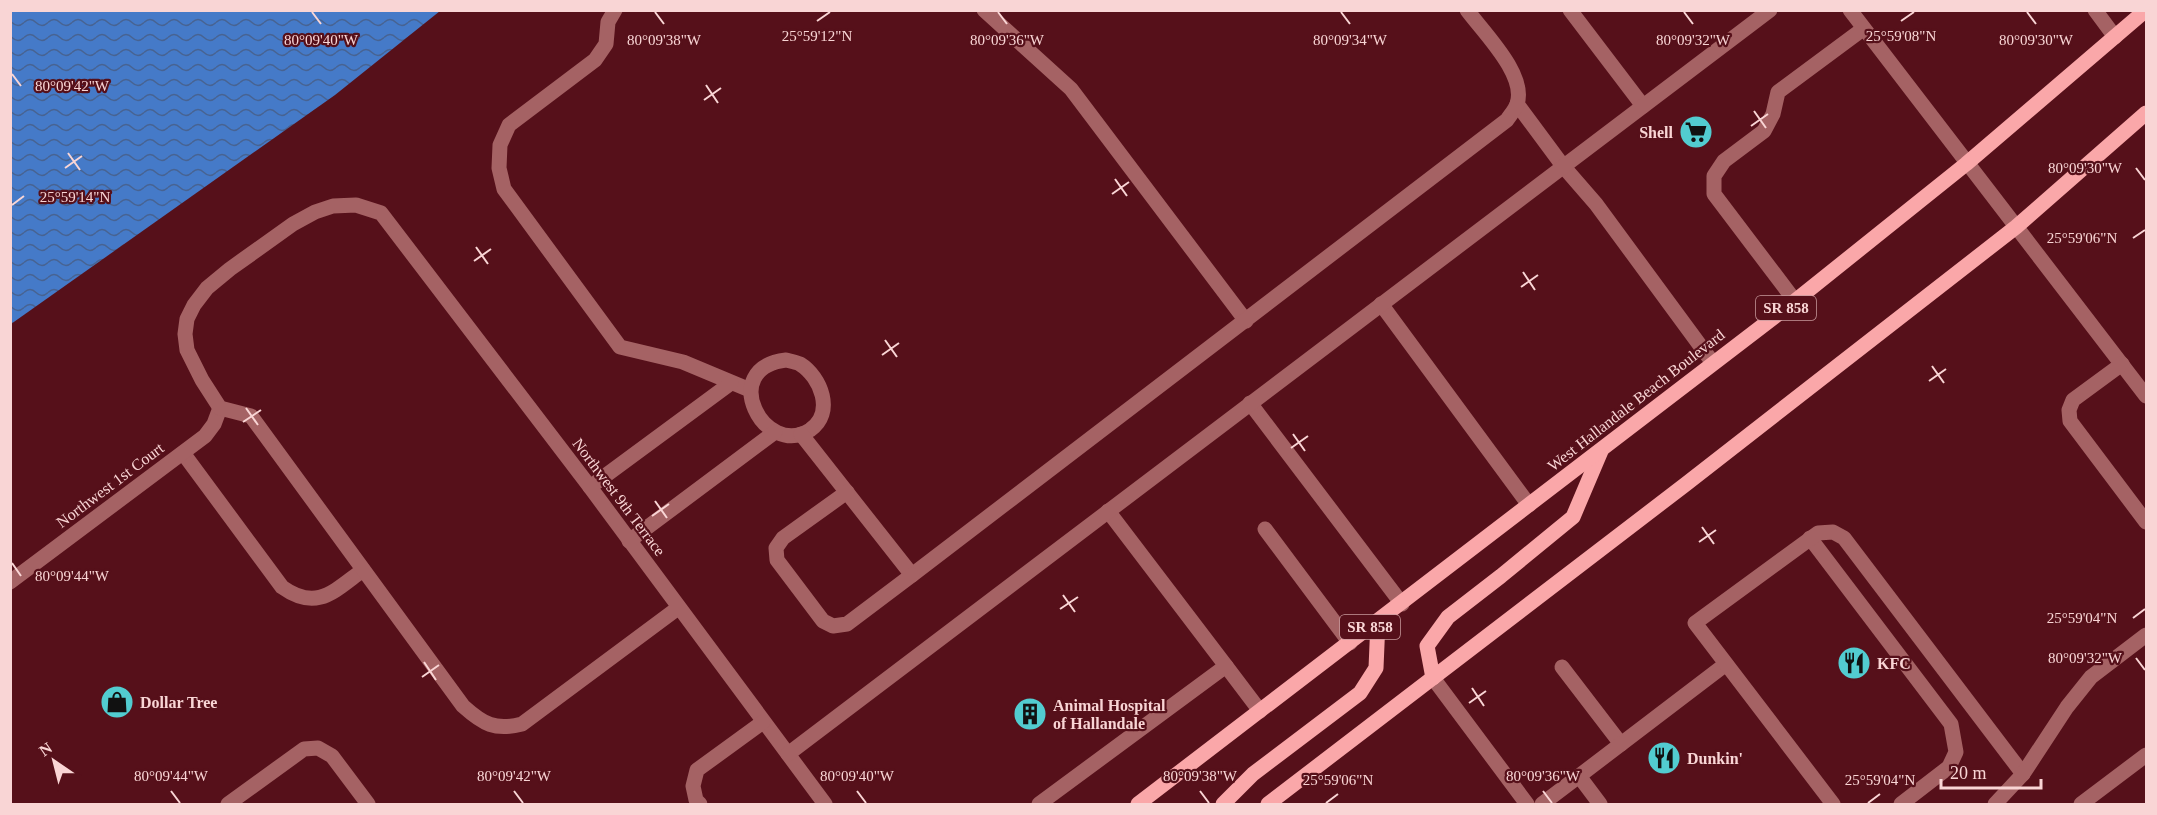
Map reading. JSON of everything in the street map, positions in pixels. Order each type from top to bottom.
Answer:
[{"type":"main road","name":"West Hallandale Beach Boulevard","points":[[1137,804],[1402,604],[1795,301],[1966,164],[2146,10]]},
{"type":"main road","points":[[1268,804],[1761,426],[2016,226],[2146,113]]},
{"type":"main road","points":[[1433,678],[1427,646],[1448,617],[1573,517],[1602,449]]},
{"type":"main road","points":[[1223,804],[1253,774],[1360,693],[1376,668],[1378,621]]},
{"type":"street","points":[[615,10],[608,22],[606,44],[595,60],[509,125],[500,145],[499,168],[504,189],[620,347],[683,362],[750,390]]},
{"type":"street","points":[[984,10],[1071,89],[1246,321]]},
{"type":"street","points":[[847,492],[783,538],[776,548],[777,560],[823,621],[833,626],[847,624],[1507,120],[1517,104],[1518,87],[1514,73],[1467,10]]},
{"type":"street","points":[[1570,10],[1643,106]]},
{"type":"street","points":[[788,754],[1770,10]]},
{"type":"street","points":[[1850,10],[2146,396]]},
{"type":"street","points":[[2095,10],[2115,37]]},
{"type":"street","points":[[1795,301],[1714,194],[1714,176],[1724,161],[1764,131],[1773,114],[1778,92],[1863,29]]},
{"type":"street","points":[[1517,104],[1563,166],[1596,204],[1713,363]]},
{"type":"street","name":"Northwest 9th Terrace","points":[[220,408],[187,350],[185,334],[190,312],[207,288],[293,224],[315,212],[333,206],[356,205],[381,213],[590,487],[825,804]]},
{"type":"street","points":[[1381,304],[1530,505]]},
{"type":"street","points":[[786,360],[799,364],[812,376],[823,393],[824,406],[820,418],[812,428],[801,434],[788,436],[776,432],[762,419],[752,403],[750,390],[754,378],[762,368],[774,362],[786,360]]},
{"type":"street","points":[[2122,364],[2073,400],[2069,410],[2070,421],[2146,522]]},
{"type":"street","points":[[590,487],[731,383]]},
{"type":"street","points":[[1250,403],[1402,604]]},
{"type":"street","points":[[220,408],[251,416],[463,706],[477,719],[504,729],[522,724],[678,608]]},
{"type":"street","name":"Northwest 1st Court","points":[[10,582],[205,436],[214,424],[220,408]]},
{"type":"street","points":[[629,541],[776,432]]},
{"type":"street","points":[[801,434],[912,575]]},
{"type":"street","points":[[183,453],[282,587],[294,595],[311,600],[325,597],[363,570]]},
{"type":"street","points":[[1108,511],[1260,711]]},
{"type":"street","points":[[1265,529],[1350,643]]},
{"type":"street","points":[[1833,804],[1695,623],[1814,536],[1833,532],[1844,538],[2023,774]]},
{"type":"street","points":[[1814,536],[1951,724],[1956,752],[1949,767],[1901,804]]},
{"type":"street","points":[[1995,804],[2023,774],[2067,707],[2091,677],[2146,635]]},
{"type":"street","points":[[1542,804],[1726,664]]},
{"type":"street","points":[[1039,804],[1227,666]]},
{"type":"street","points":[[1562,667],[1622,744]]},
{"type":"street","points":[[1433,678],[1527,804]]},
{"type":"street","points":[[700,804],[696,800],[693,786],[697,770],[763,722]]},
{"type":"street","points":[[239,801],[304,749],[318,748],[332,756],[368,804]]},
{"type":"street","points":[[2081,804],[2146,755]]},
{"type":"street","points":[[1579,776],[1600,804]]},
{"type":"water","points":[[11,10],[440,11],[335,95],[11,324]]},
{"type":"place","name":"Shell","points":[[1696,132]]},
{"type":"place","name":"KFC","points":[[1854,663]]},
{"type":"place","name":"Dollar Tree","points":[[117,702]]},
{"type":"place","name":"Animal Hospital of Hallandale","points":[[1030,714]]},
{"type":"place","name":"Dunkin'","points":[[1664,758]]}]
